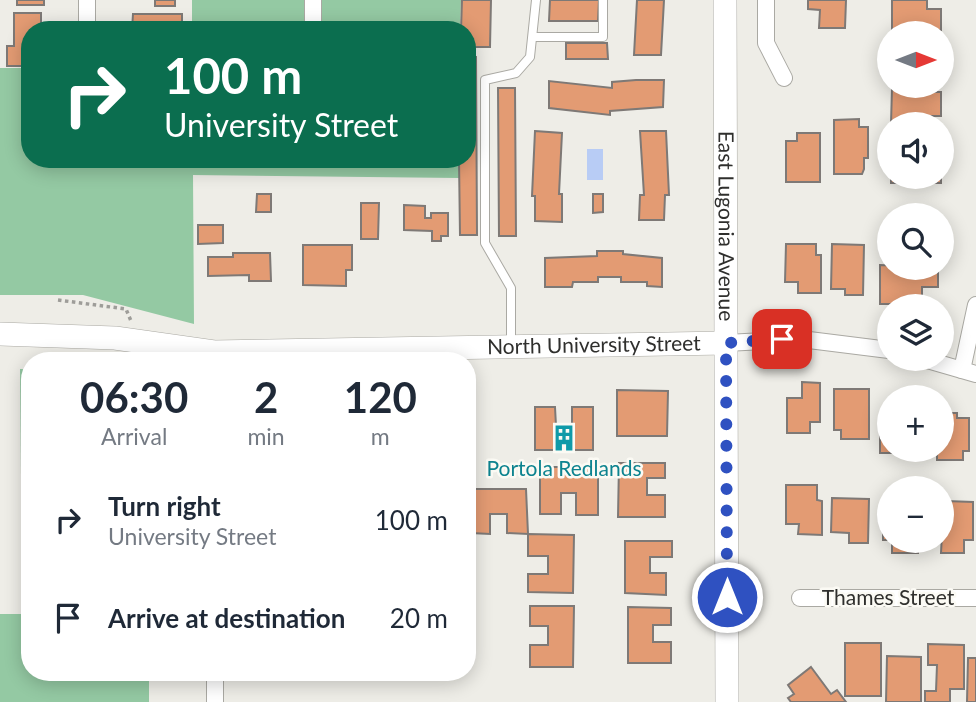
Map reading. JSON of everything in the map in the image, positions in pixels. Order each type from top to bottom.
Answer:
[{"type":"street","points":[[87,0],[87,21]]},
{"type":"street","points":[[313,0],[313,21]]},
{"type":"street","name":"East Lugonia Avenue","points":[[725,0],[727,702]]},
{"type":"street","points":[[766,0],[766,43],[784,78]]},
{"type":"street","points":[[969,372],[976,305]]},
{"type":"street","name":"North University Street","points":[[0,334],[80,335],[193,352]]},
{"type":"street","points":[[726,343],[801,339],[877,348]]},
{"type":"street","name":"North University Street","points":[[354,352],[511,345],[684,346],[726,343]]},
{"type":"street","name":"Thames Street","points":[[800,598],[976,598]]},
{"type":"street","points":[[215,681],[215,702]]},
{"type":"lane","points":[[511,345],[511,288],[485,243],[485,80],[516,73],[530,57],[535,37],[536,0]]},
{"type":"lane","points":[[535,37],[603,37],[603,0]]},
{"type":"path","points":[[58,300],[126,309],[139,342]]},
{"type":"green space","points":[[192,0],[461,0],[460,21],[192,21]]},
{"type":"green space","points":[[0,68],[21,68],[21,168],[459,168],[459,178],[193,175],[194,324],[83,295],[0,295]]},
{"type":"green space","points":[[20,369],[21,369],[21,476]]},
{"type":"green space","points":[[0,614],[21,614],[21,681],[149,681],[149,702],[0,702]]},
{"type":"water","points":[[587,149],[603,149],[603,180],[587,180]]},
{"type":"building","points":[[17,0],[44,0],[44,5],[17,5]]},
{"type":"building","points":[[155,0],[175,0],[175,6],[155,6]]},
{"type":"building","points":[[462,0],[491,0],[490,47],[476,47],[476,21],[461,21]]},
{"type":"building","points":[[550,0],[599,0],[598,21],[549,21]]},
{"type":"building","points":[[637,0],[664,0],[661,55],[634,55]]},
{"type":"building","points":[[808,0],[846,0],[845,28],[819,28],[820,10],[808,9]]},
{"type":"building","points":[[892,0],[927,0],[927,9],[941,9],[941,21],[892,21]]},
{"type":"building","points":[[14,13],[41,13],[41,21],[21,21],[21,66],[7,66],[7,46],[14,46]]},
{"type":"building","points":[[133,14],[182,14],[182,21],[133,21]]},
{"type":"building","points":[[566,43],[607,43],[608,59],[566,59]]},
{"type":"building","points":[[476,57],[477,235],[460,235],[459,168],[476,168]]},
{"type":"building","points":[[664,80],[663,107],[610,111],[610,115],[549,108],[549,81],[612,88],[612,82]]},
{"type":"building","points":[[498,88],[515,88],[516,236],[499,236]]},
{"type":"building","points":[[892,98],[941,98],[941,112],[891,112]]},
{"type":"building","points":[[859,119],[859,127],[868,127],[868,158],[864,158],[862,174],[834,174],[834,120]]},
{"type":"building","points":[[535,131],[562,133],[559,194],[562,194],[562,222],[535,221],[535,196],[532,196]]},
{"type":"building","points":[[640,131],[666,131],[669,195],[665,195],[664,220],[639,220],[640,195],[644,195]]},
{"type":"building","points":[[797,133],[820,133],[820,182],[786,182],[786,141],[797,141]]},
{"type":"building","points":[[257,194],[271,194],[271,212],[256,212]]},
{"type":"building","points":[[593,194],[603,194],[603,212],[593,213]]},
{"type":"building","points":[[361,203],[379,203],[378,239],[361,239]]},
{"type":"building","points":[[404,205],[425,206],[425,218],[431,218],[431,213],[448,213],[448,236],[441,236],[441,241],[432,241],[432,231],[404,230]]},
{"type":"building","points":[[198,225],[223,225],[223,243],[198,244]]},
{"type":"building","points":[[786,244],[816,244],[816,255],[821,255],[821,293],[798,293],[798,282],[785,282]]},
{"type":"building","points":[[832,244],[864,245],[863,295],[845,295],[845,289],[831,289]]},
{"type":"building","points":[[303,245],[352,245],[352,270],[346,270],[346,286],[303,285]]},
{"type":"building","points":[[597,251],[623,251],[623,254],[662,258],[662,287],[647,286],[647,282],[621,282],[621,277],[598,277],[598,282],[573,282],[572,287],[545,287],[545,258],[597,256]]},
{"type":"building","points":[[233,253],[270,253],[271,281],[249,281],[249,275],[208,276],[208,257],[233,257]]},
{"type":"building","points":[[880,280],[938,280],[938,287],[922,287],[922,294],[880,294]]},
{"type":"building","points":[[802,382],[820,383],[820,422],[810,422],[810,433],[787,433],[787,398],[802,398]]},
{"type":"building","points":[[834,389],[869,389],[869,439],[841,439],[841,430],[834,430]]},
{"type":"building","points":[[617,390],[668,391],[667,436],[617,436]]},
{"type":"building","name":"Portola Redlands","points":[[535,407],[555,407],[556,426],[572,426],[572,407],[593,407],[593,450],[535,450]]},
{"type":"building","points":[[954,413],[957,413],[957,418],[969,418],[969,451],[963,451],[963,460],[954,460]]},
{"type":"building","points":[[619,463],[665,463],[665,478],[647,478],[647,495],[665,495],[665,517],[618,517]]},
{"type":"building","points":[[540,467],[598,467],[598,515],[576,515],[576,493],[561,493],[561,514],[540,514]]},
{"type":"building","points":[[786,485],[817,485],[817,500],[822,501],[822,535],[798,534],[799,524],[786,524]]},
{"type":"building","points":[[476,489],[526,489],[528,534],[507,533],[507,514],[490,514],[490,534],[476,533]]},
{"type":"building","points":[[832,498],[869,499],[868,543],[849,543],[849,533],[831,532]]},
{"type":"building","points":[[954,501],[973,502],[973,540],[964,540],[964,553],[954,553]]},
{"type":"building","points":[[528,534],[574,535],[573,593],[528,592],[528,574],[548,574],[548,556],[528,556]]},
{"type":"building","points":[[625,541],[672,541],[672,557],[650,557],[650,573],[666,573],[666,595],[625,593]]},
{"type":"building","points":[[530,606],[574,606],[573,667],[530,667],[530,645],[548,645],[548,626],[530,626]]},
{"type":"building","points":[[628,607],[671,608],[671,625],[653,625],[653,642],[671,642],[671,663],[628,663]]},
{"type":"building","points":[[845,643],[881,643],[881,696],[845,696]]},
{"type":"building","points":[[928,644],[964,645],[964,689],[950,689],[950,702],[925,702],[925,691],[936,691],[937,665],[928,665]]},
{"type":"building","points":[[887,656],[921,657],[921,702],[886,702]]},
{"type":"building","points":[[968,658],[976,658],[976,702],[967,702]]},
{"type":"building","points":[[811,667],[831,694],[837,690],[846,702],[791,702],[788,698],[794,694],[788,685]]},
{"type":"place","name":"Portola Redlands","points":[[564,438]]},
{"type":"route","points":[[727,597],[726,343],[782,339]]}]
